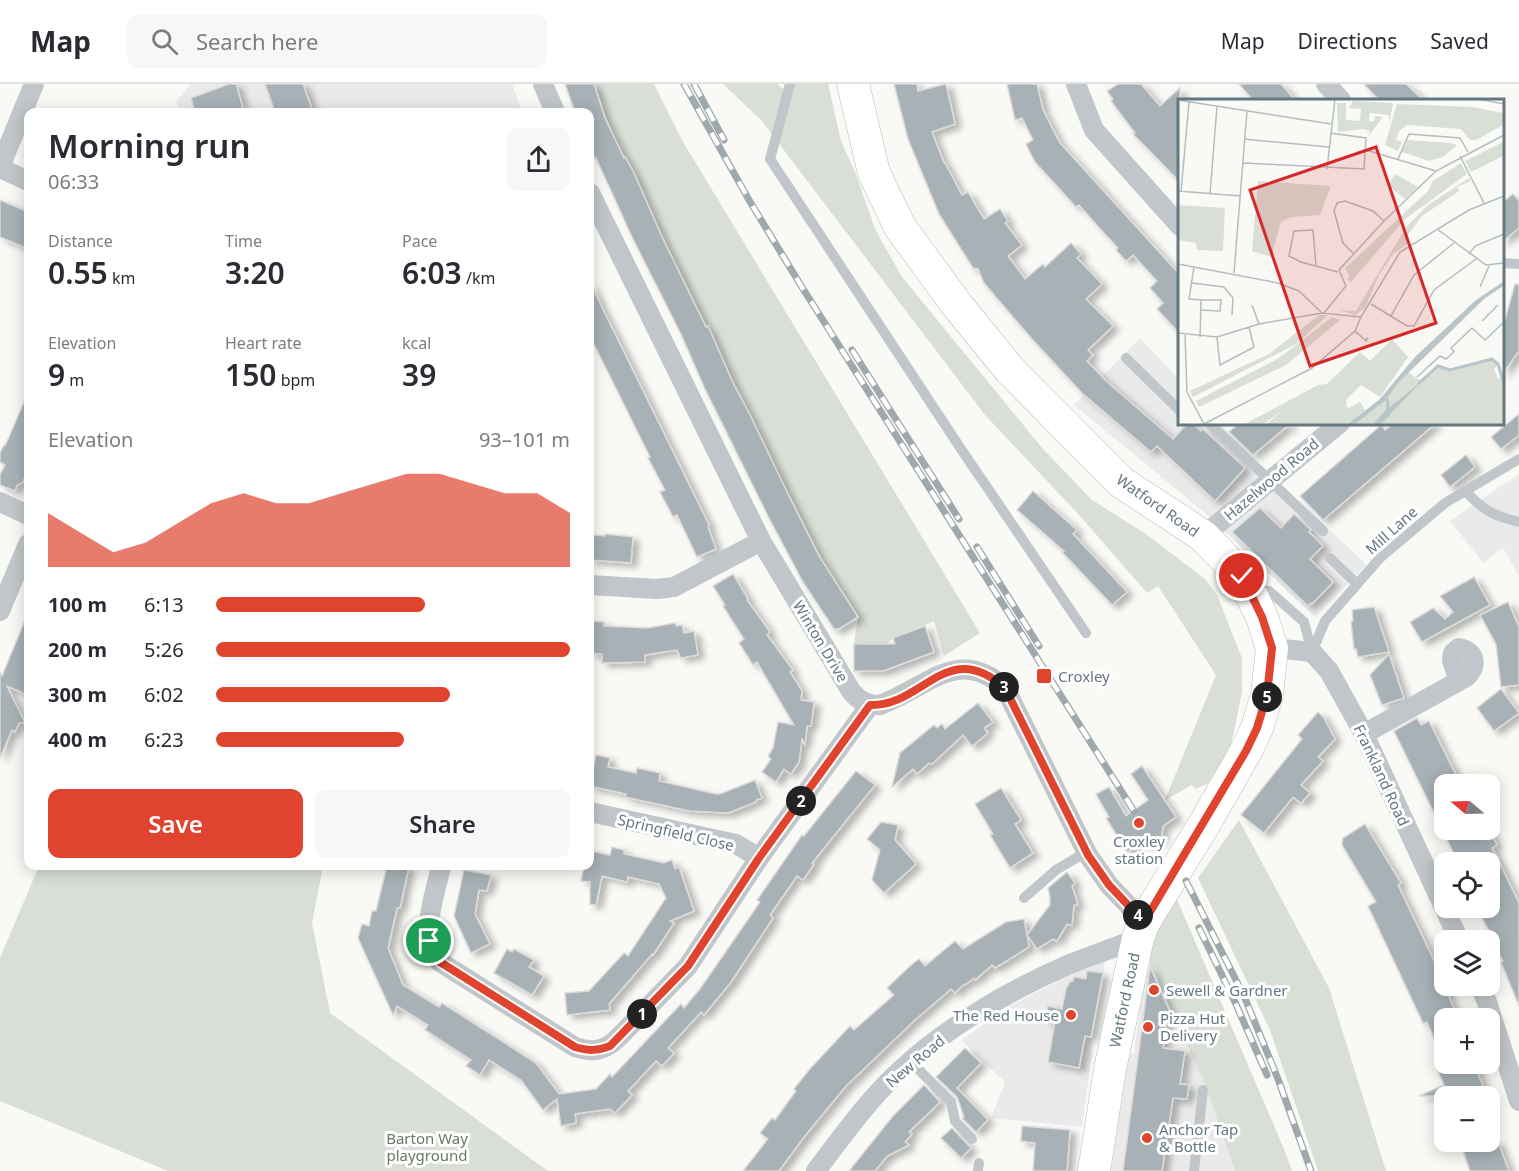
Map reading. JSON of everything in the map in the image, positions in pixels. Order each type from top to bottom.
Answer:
[{"type":"main road","name":"Watford Road","points":[[852,84],[874,172],[900,227],[957,305],[1010,370],[1120,482],[1203,536],[1242,576],[1262,617],[1272,648],[1267,695],[1257,728],[1246,751],[1141,930],[1110,1069],[1094,1171]]},
{"type":"street","points":[[24,108],[34,84]]},
{"type":"street","points":[[543,84],[553,108]]},
{"type":"street","points":[[1076,84],[1094,130],[1178,224]]},
{"type":"street","points":[[1326,84],[1340,99]]},
{"type":"street","points":[[24,108],[0,167],[24,179]]},
{"type":"street","name":"Winton Drive","points":[[594,216],[761,541],[851,691],[858,699],[870,705]]},
{"type":"street","name":"Hazelwood Road","points":[[1203,536],[1339,424]]},
{"type":"street","points":[[0,502],[24,513]]},
{"type":"street","points":[[594,585],[657,589],[674,587],[761,541]]},
{"type":"street","points":[[0,611],[24,554]]},
{"type":"street","points":[[1272,648],[1312,652]]},
{"type":"street","name":"Frankland Road","points":[[1312,652],[1329,671],[1364,734],[1454,930]]},
{"type":"street","points":[[440,870],[428,928],[433,954],[440,962],[575,1047],[588,1051],[600,1050],[610,1046],[688,966],[759,858],[870,705],[892,701],[949,670],[966,669],[981,672],[1005,688],[1086,852],[1141,930]]},
{"type":"street","points":[[1364,734],[1459,681]]},
{"type":"street","name":"Springfield Close","points":[[594,813],[736,844],[759,858]]},
{"type":"street","name":"New Road","points":[[816,1171],[875,1096],[910,1061],[959,1024],[1010,993],[1141,930]]},
{"type":"street","points":[[1484,996],[1519,1101]]},
{"type":"lane","points":[[790,84],[770,159],[961,449],[1086,633]]},
{"type":"lane","points":[[1504,263],[1519,264]]},
{"type":"lane","points":[[1126,358],[1178,409]]},
{"type":"lane","points":[[1210,424],[1323,531]]},
{"type":"lane","name":"Mill Lane","points":[[1312,652],[1325,621],[1389,551],[1445,503],[1519,459]]},
{"type":"lane","points":[[1465,491],[1484,510],[1497,517],[1519,522]]},
{"type":"lane","points":[[1330,558],[1357,584]]},
{"type":"lane","points":[[1250,593],[1269,591],[1304,622],[1312,652]]},
{"type":"lane","points":[[1024,898],[1063,866],[1086,852]]},
{"type":"lane","points":[[910,1061],[951,1102],[955,1121],[972,1139]]},
{"type":"lane","points":[[1194,1171],[1203,1090]]},
{"type":"shaded area","points":[[191,84],[512,84],[521,108],[178,108],[176,101]]},
{"type":"shaded area","points":[[1140,338],[1178,378],[1178,424],[1222,424],[1263,467],[1367,565],[1315,617],[1204,512],[1074,405]]},
{"type":"shaded area","points":[[1519,474],[1519,576],[1503,548],[1483,563],[1450,521]]},
{"type":"shaded area","points":[[1102,961],[1105,962],[1091,1037],[1093,1046],[1082,1127],[991,1118],[1005,1082],[961,1040],[1008,1007]]},
{"type":"shaded area","points":[[1145,966],[1150,967],[1159,981],[1206,1087],[1235,1171],[1111,1171],[1129,1053],[1134,1053]]},
{"type":"green space","points":[[592,84],[654,84],[683,142],[980,633],[944,656],[934,621],[893,638],[887,644],[854,644],[858,617],[827,569],[794,506],[619,148]]},
{"type":"green space","points":[[723,84],[778,84],[782,89],[790,84],[828,84],[841,141],[855,172],[876,231],[902,277],[1043,449],[1092,500],[1146,534],[1205,579],[1217,595],[1242,658],[1242,692],[1230,750],[1207,784],[1195,789],[1192,785],[1165,800],[1216,675],[1158,586],[1147,593],[1081,517],[985,415],[761,120]]},
{"type":"green space","points":[[1239,820],[1329,988],[1386,1171],[1318,1171],[1270,1030],[1198,878]]},
{"type":"green space","name":"Barton Way playground","points":[[37,870],[322,870],[312,923],[330,1013],[548,1171],[168,1171],[0,1101],[0,958]]},
{"type":"green space","points":[[1176,897],[1292,1171],[1235,1171],[1206,1087],[1159,981],[1150,967],[1151,941]]},
{"type":"building","points":[[229,84],[236,84],[243,108],[194,108],[191,98]]},
{"type":"building","points":[[265,84],[303,84],[312,108],[274,108]]},
{"type":"building","points":[[565,84],[594,84],[605,118],[624,158],[634,173],[706,327],[708,326],[733,383],[819,556],[858,617],[839,629],[834,629],[803,582],[769,518],[595,159],[594,108],[574,108]]},
{"type":"building","points":[[894,84],[917,84],[918,91],[946,84],[955,124],[932,132],[944,163],[962,195],[968,192],[984,219],[1000,209],[1008,221],[1005,223],[1022,245],[1008,256],[1025,279],[1043,264],[1045,267],[1071,243],[1081,254],[1077,258],[1102,284],[1086,299],[1113,326],[1088,350],[1093,355],[1087,361],[1106,381],[1173,439],[1187,424],[1193,424],[1201,431],[1203,429],[1245,468],[1215,501],[1157,446],[1151,452],[1082,393],[984,283],[978,269],[973,268],[939,214],[908,139]]},
{"type":"building","points":[[1007,84],[1037,84],[1043,110],[1060,143],[1178,273],[1178,332],[1157,309],[1163,303],[1150,288],[1157,281],[1133,255],[1126,261],[1116,250],[1118,248],[1079,205],[1076,207],[1035,162],[1026,144],[1033,140],[1022,118],[1015,120]]},
{"type":"building","points":[[1118,84],[1141,84],[1160,106],[1180,88],[1178,180],[1133,134],[1135,133],[1111,101],[1113,99],[1107,91]]},
{"type":"building","points":[[1239,84],[1281,84],[1294,99],[1252,99]]},
{"type":"building","points":[[1364,84],[1406,84],[1422,99],[1378,99]]},
{"type":"building","points":[[1513,194],[1519,201],[1519,228],[1504,240],[1504,201]]},
{"type":"building","points":[[0,200],[24,210],[24,247],[0,237]]},
{"type":"building","points":[[1515,284],[1519,285],[1519,351],[1504,372],[1504,323]]},
{"type":"building","points":[[594,291],[709,525],[716,549],[697,557],[677,515],[673,517],[660,492],[665,490],[648,458],[650,457],[594,344]]},
{"type":"building","points":[[24,402],[24,479],[17,485],[15,491],[0,485],[0,475],[5,465],[0,462],[0,453]]},
{"type":"building","points":[[1519,414],[1519,435],[1501,449],[1491,437]]},
{"type":"building","points":[[1238,424],[1290,424],[1253,455],[1229,432]]},
{"type":"building","points":[[1394,424],[1435,424],[1323,520],[1300,496],[1381,425],[1385,430]]},
{"type":"building","points":[[1466,455],[1475,467],[1450,487],[1441,475]]},
{"type":"building","points":[[1033,491],[1077,530],[1073,534],[1127,592],[1112,605],[1062,552],[1064,551],[1017,510]]},
{"type":"building","points":[[1260,508],[1281,528],[1294,514],[1311,530],[1309,532],[1323,546],[1310,559],[1333,582],[1312,604],[1308,606],[1232,532]]},
{"type":"building","points":[[605,534],[633,537],[631,563],[594,560],[594,535],[605,536]]},
{"type":"building","points":[[733,574],[747,600],[770,632],[767,635],[793,670],[790,672],[802,691],[801,700],[814,702],[811,726],[807,726],[805,744],[802,739],[799,762],[791,774],[784,769],[776,782],[762,772],[771,759],[768,756],[773,748],[778,722],[794,725],[757,662],[753,665],[739,643],[744,639],[713,586]]},
{"type":"building","points":[[1474,577],[1490,605],[1422,642],[1410,622],[1433,608],[1445,619],[1453,612],[1440,596]]},
{"type":"building","points":[[1508,602],[1519,627],[1519,685],[1501,687],[1496,644],[1480,615]]},
{"type":"building","points":[[1374,607],[1389,652],[1358,657],[1354,649],[1352,610]]},
{"type":"building","points":[[594,621],[604,622],[604,626],[648,628],[675,623],[676,626],[682,625],[684,633],[694,631],[698,655],[681,658],[677,650],[645,655],[645,662],[602,663],[602,654],[594,653]]},
{"type":"building","points":[[24,623],[24,693],[7,686],[24,723],[19,723],[15,732],[12,730],[0,758],[0,672],[2,676]]},
{"type":"building","points":[[925,626],[934,652],[883,671],[854,671],[854,644],[895,644],[893,638]]},
{"type":"building","points":[[1389,654],[1404,698],[1382,705],[1370,675]]},
{"type":"building","points":[[1501,689],[1519,713],[1494,731],[1477,708]]},
{"type":"building","points":[[978,703],[993,722],[984,728],[988,733],[972,746],[963,735],[932,764],[929,763],[917,774],[913,769],[892,787],[900,753],[934,725],[937,728],[942,724],[945,729]]},
{"type":"building","points":[[1318,712],[1324,718],[1335,739],[1318,757],[1323,761],[1301,785],[1310,793],[1301,803],[1293,797],[1264,833],[1241,815],[1302,739],[1298,735]]},
{"type":"building","points":[[1417,718],[1421,725],[1429,721],[1456,774],[1434,774],[1434,813],[1394,731]]},
{"type":"building","points":[[596,755],[610,758],[608,767],[636,773],[637,768],[660,773],[659,781],[716,794],[755,780],[762,798],[728,813],[689,811],[625,797],[626,794],[594,787]]},
{"type":"building","name":"Croxley station","points":[[1142,766],[1176,817],[1163,826],[1161,839],[1150,845],[1143,841],[1127,852],[1106,818],[1109,817],[1096,794],[1109,787],[1126,816],[1148,800],[1131,774]]},
{"type":"building","points":[[856,771],[875,785],[812,863],[814,864],[803,880],[797,876],[770,915],[773,918],[731,982],[704,1015],[701,1012],[668,1048],[674,1053],[662,1066],[656,1061],[628,1091],[632,1095],[615,1113],[610,1109],[575,1114],[576,1123],[561,1126],[557,1099],[543,1110],[521,1080],[489,1060],[480,1075],[466,1066],[471,1060],[425,1030],[428,1025],[397,1006],[393,1015],[358,938],[362,924],[369,926],[372,911],[376,911],[386,870],[408,870],[388,948],[403,985],[439,1007],[442,1003],[536,1063],[559,1094],[596,1089],[610,1074],[612,1077],[681,1004],[684,1008],[700,989],[760,902],[757,900],[802,835],[804,836]]},
{"type":"building","points":[[1001,788],[1021,820],[1015,824],[1033,853],[1010,868],[975,804]]},
{"type":"building","points":[[881,822],[898,825],[895,840],[916,864],[884,893],[872,880],[880,850],[867,839]]},
{"type":"building","points":[[1365,824],[1401,883],[1398,885],[1434,961],[1434,996],[1449,996],[1454,1008],[1434,1008],[1434,1038],[1427,1022],[1423,1023],[1368,906],[1376,902],[1342,845],[1343,838]]},
{"type":"building","points":[[1447,840],[1494,840],[1497,845],[1492,848],[1494,852],[1453,852]]},
{"type":"building","points":[[612,847],[624,850],[624,854],[664,863],[672,860],[675,869],[679,867],[694,911],[670,921],[674,923],[653,955],[609,1004],[610,1010],[567,1015],[565,993],[589,991],[624,953],[628,956],[666,898],[659,884],[628,877],[627,882],[602,876],[596,905],[590,904],[590,882],[581,881],[583,870],[594,870],[594,852],[610,855]]},
{"type":"building","points":[[1500,864],[1519,903],[1519,1006],[1501,962],[1503,961],[1500,956],[1500,930],[1489,930],[1482,918],[1500,918]]},
{"type":"building","points":[[464,870],[491,875],[487,891],[479,890],[475,914],[490,944],[471,953],[454,916]]},
{"type":"building","points":[[1067,872],[1075,883],[1072,886],[1078,905],[1074,905],[1072,925],[1067,924],[1057,941],[1053,939],[1037,949],[1027,935],[1050,905],[1048,888]]},
{"type":"building","points":[[1024,919],[1029,947],[995,968],[992,965],[955,993],[951,989],[916,1019],[846,1086],[779,1171],[743,1171],[768,1139],[760,1133],[772,1118],[775,1120],[809,1070],[850,1026],[854,1030],[894,995],[887,988],[910,966],[919,959],[925,966],[955,941],[963,949],[1006,922]]},
{"type":"building","points":[[507,949],[512,952],[514,949],[534,960],[529,967],[544,976],[532,995],[494,973]]},
{"type":"building","points":[[1150,967],[1172,1016],[1167,1016],[1163,1048],[1185,1051],[1180,1084],[1189,1085],[1187,1099],[1173,1098],[1162,1171],[1123,1171]]},
{"type":"building","name":"The Red House","points":[[1087,971],[1103,973],[1091,1037],[1085,1036],[1079,1068],[1048,1062],[1055,1022],[1045,1020],[1048,1006],[1062,1009],[1066,989],[1070,982],[1074,977],[1086,979]]},
{"type":"building","points":[[965,1048],[981,1063],[957,1088],[988,1120],[976,1132],[962,1118],[964,1117],[957,1097],[936,1077]]},
{"type":"building","points":[[1439,1074],[1478,1074],[1483,1086],[1442,1086],[1444,1085]]},
{"type":"building","points":[[924,1085],[940,1102],[909,1132],[912,1134],[905,1142],[909,1145],[887,1156],[875,1171],[849,1171],[893,1116]]},
{"type":"building","points":[[1434,1089],[1434,1096],[1419,1096]]},
{"type":"building","points":[[1022,1126],[1070,1130],[1067,1171],[1033,1171],[1035,1143],[1021,1141]]},
{"type":"building","points":[[952,1128],[971,1148],[961,1158],[941,1138]]},
{"type":"building","points":[[1500,1147],[1509,1171],[1470,1171],[1463,1152],[1500,1152]]},
{"type":"railway","points":[[684,84],[749,200],[800,284],[1134,811]]},
{"type":"railway","points":[[694,84],[724,140]]},
{"type":"railway","points":[[852,350],[959,519]]},
{"type":"railway","points":[[977,547],[1039,646]]},
{"type":"railway","points":[[1186,881],[1244,996],[1278,1079],[1311,1171]]},
{"type":"railway","points":[[1199,928],[1267,1075]]},
{"type":"place","name":"Croxley","points":[[1044,676]]},
{"type":"place","name":"Croxley station","points":[[1139,823]]},
{"type":"place","name":"Sewell & Gardner","points":[[1154,990]]},
{"type":"place","name":"The Red House","points":[[1071,1015]]},
{"type":"place","name":"Pizza Hut Delivery","points":[[1148,1027]]},
{"type":"place","name":"Anchor Tap & Bottle","points":[[1147,1138]]},
{"type":"route","points":[[429,941],[433,954],[440,962],[575,1047],[588,1051],[610,1046],[688,966],[759,858],[870,705],[892,701],[949,670],[966,669],[981,672],[1005,688],[1088,855],[1109,885],[1144,922],[1246,751],[1257,728],[1267,695],[1272,648],[1262,617],[1242,576]]}]
